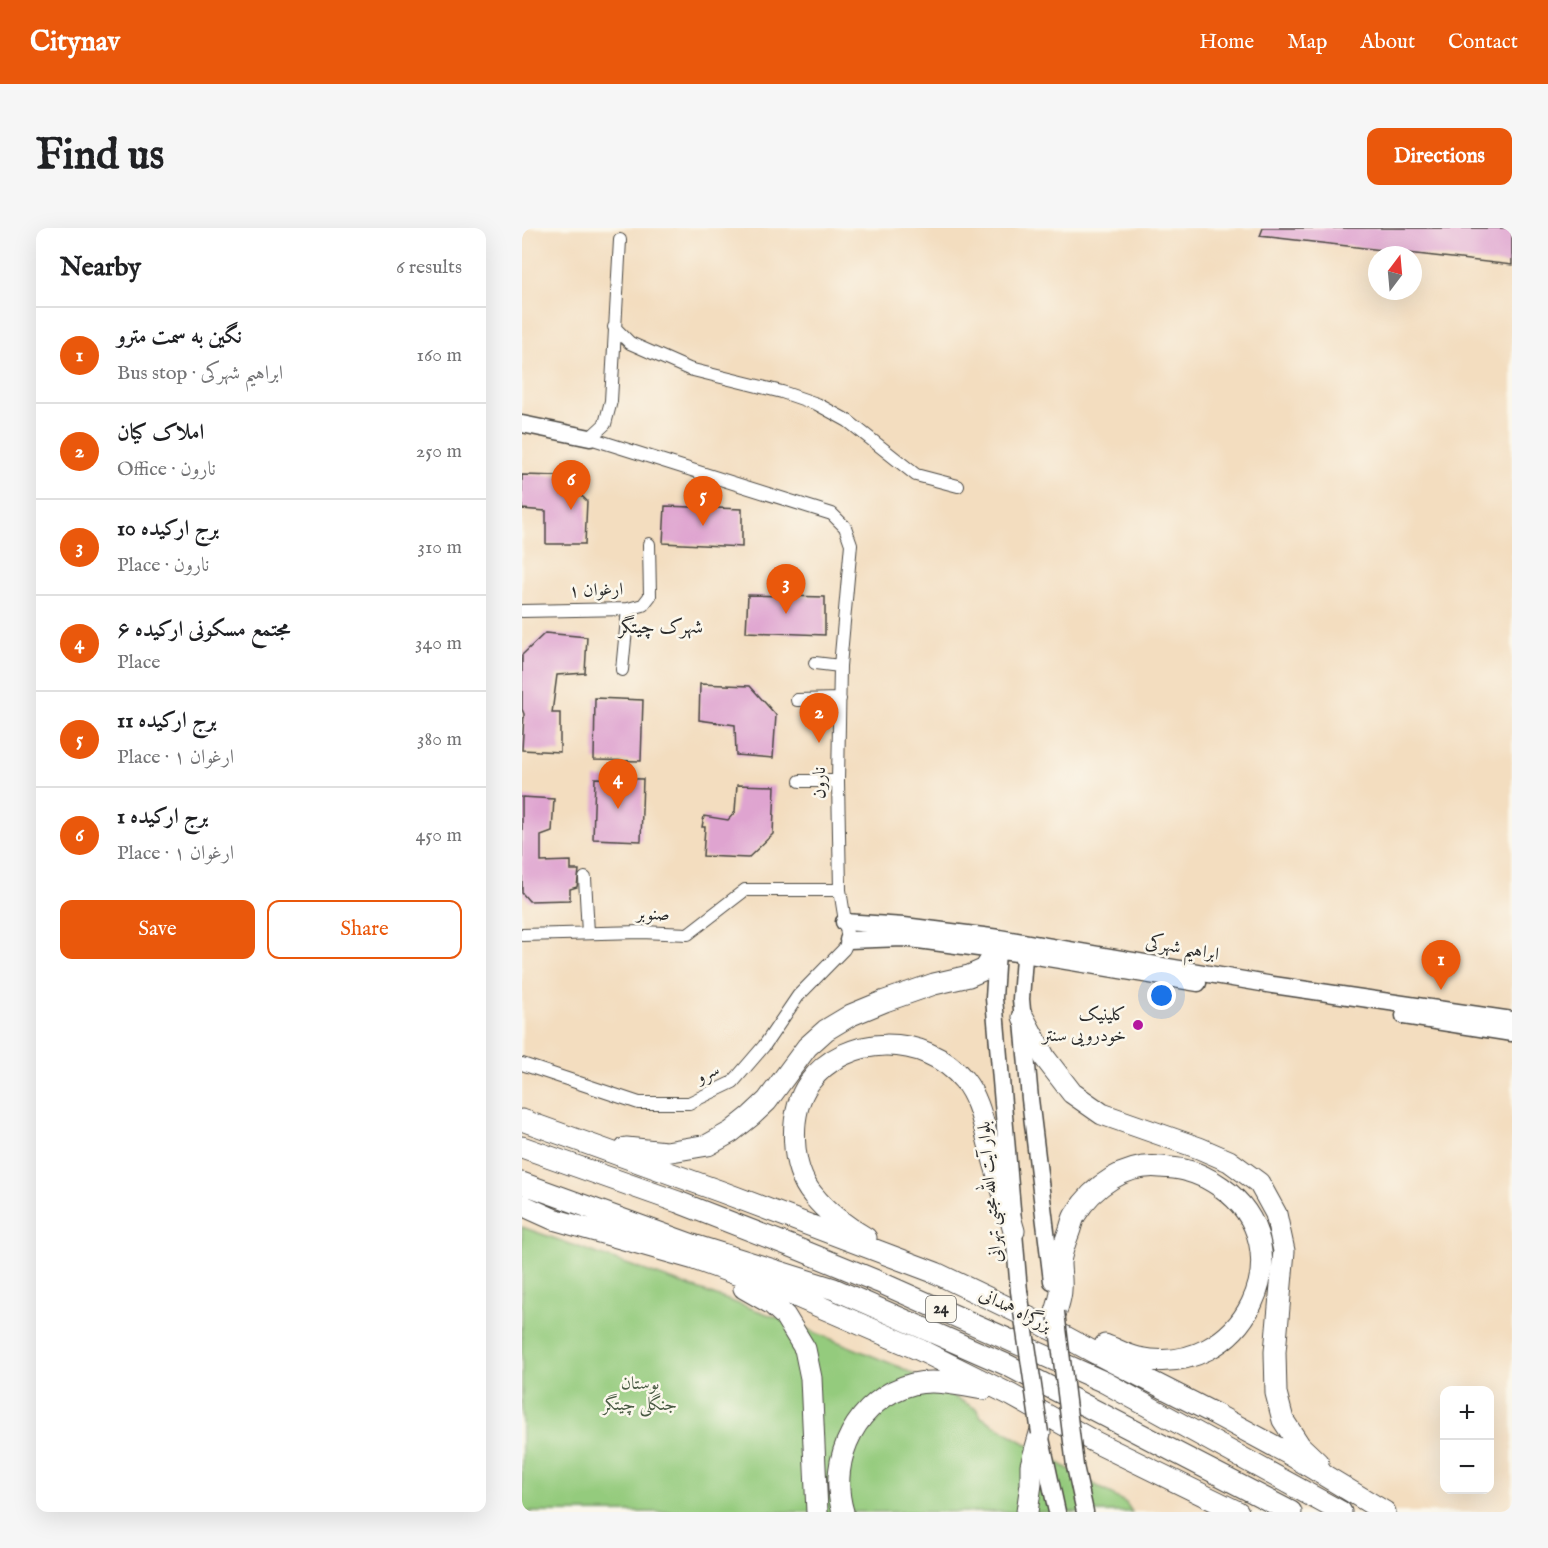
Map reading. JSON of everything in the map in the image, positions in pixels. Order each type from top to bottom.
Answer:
[{"type":"highway","points":[[560,1133],[643,1150],[666,1152],[708,1146],[731,1132],[767,1101],[800,1055],[816,1037],[826,1030],[851,1015],[885,1001],[985,969],[998,944]]},
{"type":"highway","points":[[1023,1017],[1045,1058],[1072,1093],[1102,1114],[1229,1161],[1259,1183],[1276,1214],[1284,1251],[1275,1352],[1276,1393],[1283,1420],[1300,1446],[1349,1492]]},
{"type":"highway","points":[[936,1273],[860,1234],[834,1215],[812,1195],[797,1164],[795,1126],[802,1095],[816,1075],[837,1058],[864,1047],[896,1045],[927,1053],[955,1071],[973,1093],[980,1108],[1014,1231]]},
{"type":"highway","name":"بزرگراه همدانی","points":[[522,1120],[723,1192],[1047,1317],[1097,1354],[1289,1454],[1385,1512]]},
{"type":"highway","name":"بزرگراه همدانی","points":[[522,1147],[678,1202],[791,1246],[879,1282],[1104,1382],[1341,1512]]},
{"type":"highway","points":[[1154,1166],[1189,1171],[1212,1181],[1231,1194],[1247,1212],[1256,1232],[1261,1257],[1260,1282],[1252,1306],[1241,1322],[1216,1346],[1187,1358],[1166,1360],[1138,1358],[1078,1334],[1047,1317],[1061,1292],[1060,1262],[1074,1217],[1096,1190],[1122,1173],[1154,1166]]},
{"type":"highway","name":"24","points":[[522,1183],[693,1245],[834,1289],[1007,1365],[1291,1512]]},
{"type":"highway","points":[[522,1205],[553,1218],[694,1259],[786,1292],[920,1350],[1011,1395],[1095,1442],[1238,1512]]},
{"type":"highway","points":[[694,1259],[772,1304],[784,1316],[801,1341],[811,1377],[817,1512]]},
{"type":"highway","points":[[843,1512],[838,1480],[843,1448],[859,1420],[887,1395],[914,1384],[941,1382],[1011,1395]]},
{"type":"highway","points":[[1028,1512],[1031,1465],[1040,1433]]},
{"type":"highway","points":[[1212,1499],[1231,1512]]},
{"type":"main road","points":[[522,424],[590,438]]},
{"type":"main road","name":"ابراهیم شهرکی","points":[[844,922],[904,926],[998,944],[1512,1020]]},
{"type":"main road","name":"ابراهیم شهرکی","points":[[848,939],[903,938],[998,944]]},
{"type":"main road","name":"بلوار آیت الله مجتبی تهرانی","points":[[998,944],[994,998],[1019,1291],[1040,1433],[1057,1512]]},
{"type":"main road","points":[[1024,948],[1021,999],[1047,1317],[1085,1512]]},
{"type":"main road","name":"ابراهیم شهرکی","points":[[1024,948],[1512,1033]]},
{"type":"main road","points":[[995,975],[1008,971],[1022,979]]},
{"type":"street","points":[[590,438],[605,424],[611,401],[620,240]]},
{"type":"street","points":[[614,327],[630,343],[689,369],[782,392],[817,404],[848,421],[916,475],[958,486]]},
{"type":"street","name":"نارون","points":[[590,438],[832,514],[845,527],[851,544],[840,666],[838,782],[840,890],[848,939]]},
{"type":"street","name":"ارغوان ۱","points":[[522,611],[628,609],[643,605],[650,596],[649,544]]},
{"type":"street","points":[[622,670],[628,609]]},
{"type":"street","points":[[815,663],[840,666]]},
{"type":"street","points":[[797,700],[840,699]]},
{"type":"street","points":[[800,781],[838,782]]},
{"type":"street","points":[[585,878],[588,933]]},
{"type":"street","name":"صنوبر","points":[[522,935],[641,932],[688,934],[745,890],[840,890]]},
{"type":"street","name":"سرو","points":[[522,1064],[639,1103],[689,1103],[734,1082],[764,1046],[798,996],[844,949],[848,939]]},
{"type":"green space","name":"بوستان جنگلی چیتگر","points":[[522,1227],[787,1321],[902,1368],[978,1410],[981,1417],[1126,1503],[1132,1512],[522,1512]]},
{"type":"building","points":[[1263,228],[1512,228],[1512,265],[1422,255],[1422,246],[1368,246],[1368,248],[1260,236]]},
{"type":"building","points":[[522,475],[561,476],[587,501],[585,544],[546,544],[546,511],[522,509]]},
{"type":"building","points":[[665,506],[742,509],[742,547],[663,543]]},
{"type":"building","points":[[748,595],[825,597],[825,635],[746,632]]},
{"type":"building","points":[[545,633],[587,637],[585,673],[557,675],[552,713],[560,713],[560,752],[522,750],[524,714],[522,709],[522,655]]},
{"type":"building","points":[[700,684],[750,686],[776,715],[773,758],[736,755],[735,725],[699,720]]},
{"type":"building","points":[[595,698],[643,700],[641,761],[594,760]]},
{"type":"building","points":[[595,778],[643,779],[641,841],[593,839]]},
{"type":"building","points":[[737,785],[775,786],[773,834],[748,858],[703,856],[704,816],[728,820],[735,812]]},
{"type":"building","points":[[522,797],[554,799],[552,832],[541,836],[541,862],[571,861],[571,870],[579,870],[577,887],[570,889],[570,900],[529,901],[522,893]]},
{"type":"place","name":"برج ارکیده 1","points":[[571,510]]},
{"type":"place","name":"برج ارکیده 11","points":[[703,526]]},
{"type":"place","name":"برج ارکیده 10","points":[[786,614]]},
{"type":"place","name":"املاک کیان","points":[[819,743]]},
{"type":"place","name":"مجتمع مسکونی ارکیده ۶","points":[[618,809]]},
{"type":"place","name":"نگین به سمت مترو","points":[[1441,990]]},
{"type":"place","name":"کلینیک خودرویی سنتر","points":[[1138,1025]]},
{"type":"district","name":"شهرک چیتگر","points":[[661,627]]}]
